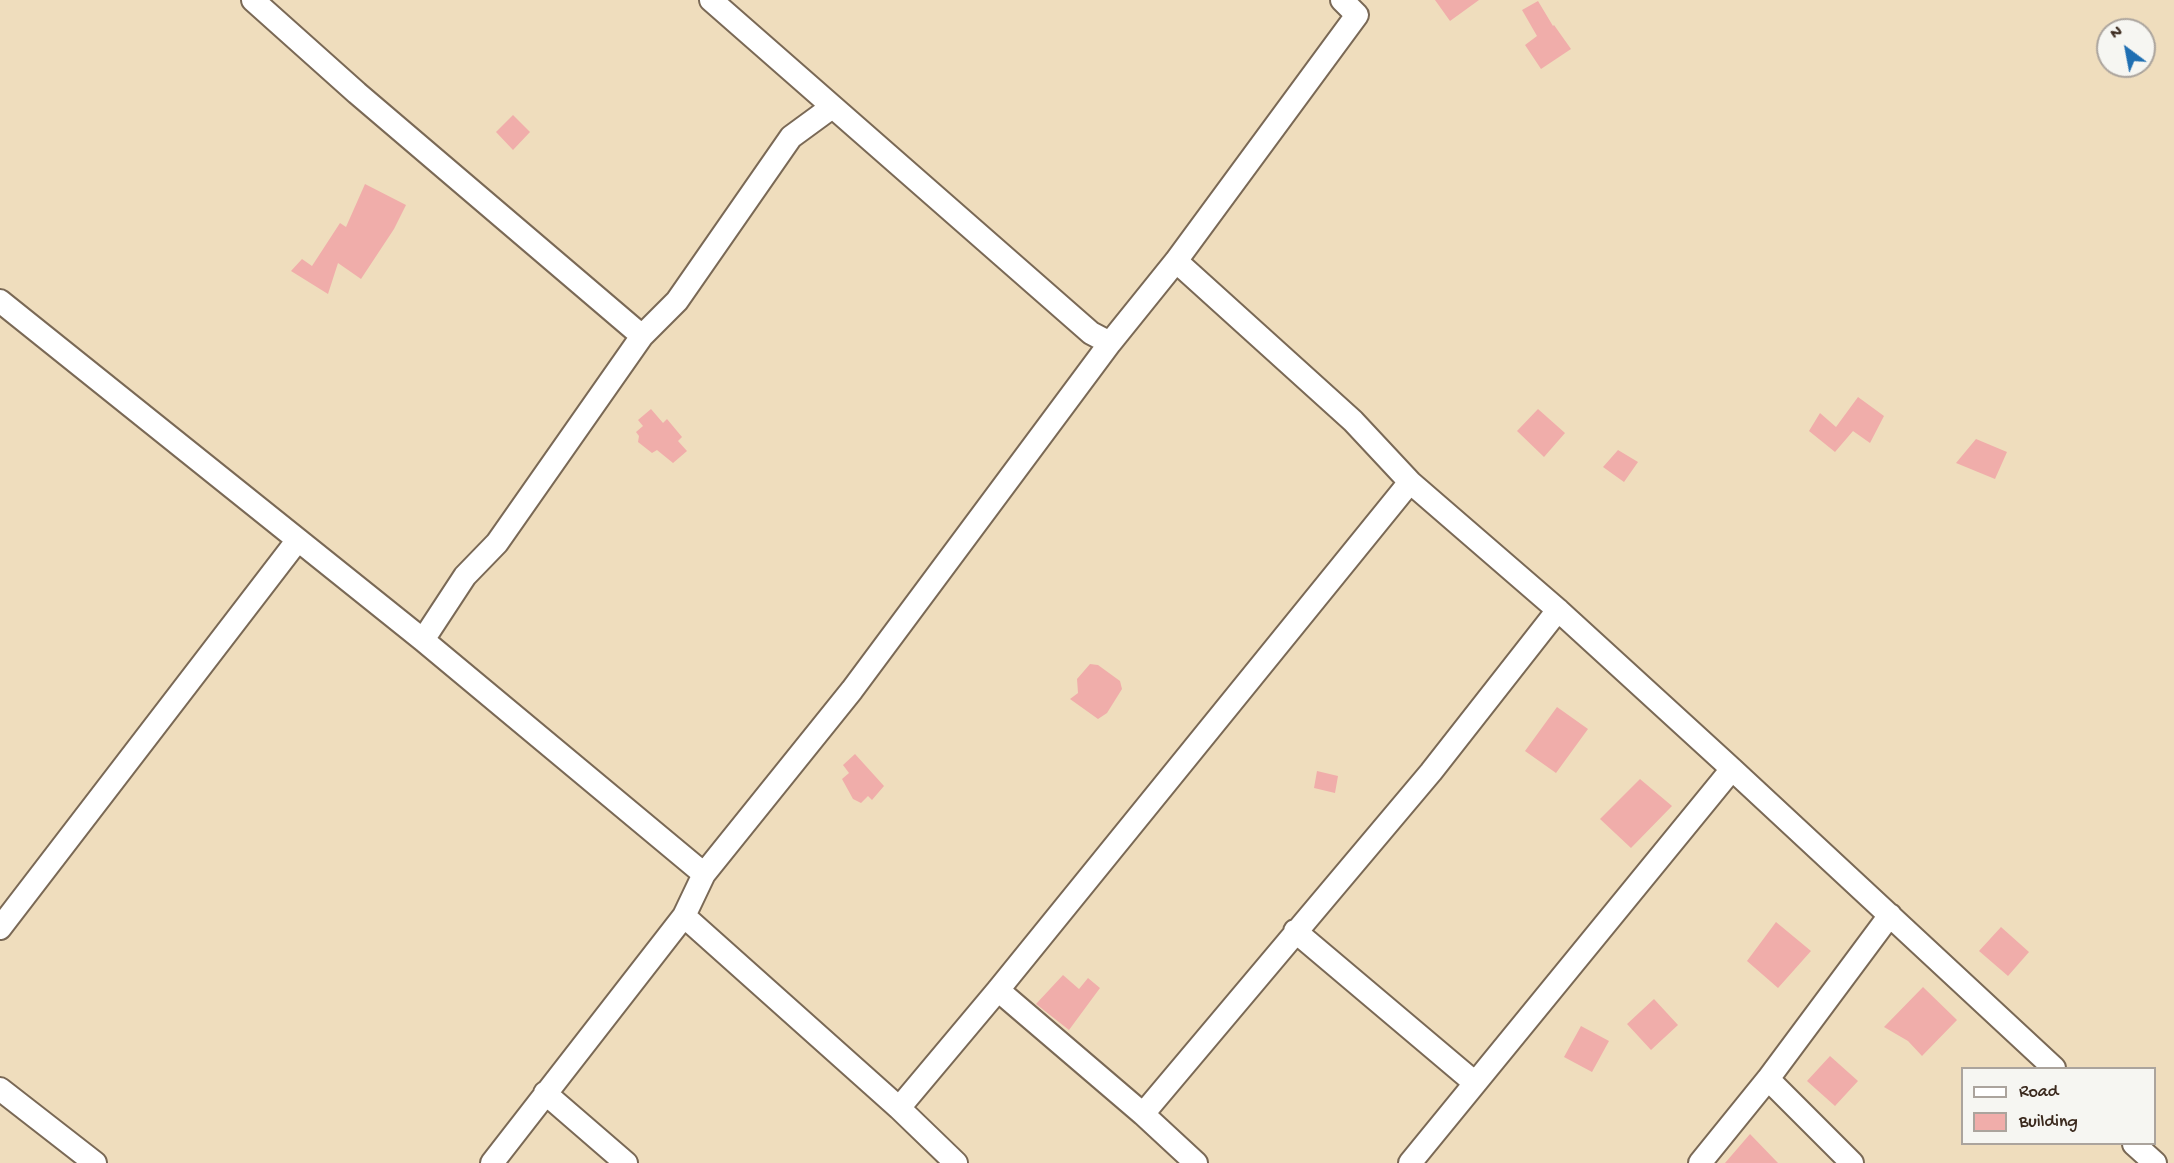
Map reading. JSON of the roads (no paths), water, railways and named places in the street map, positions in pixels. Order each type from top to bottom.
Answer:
[{"type":"street","points":[[253,0],[357,93],[642,336]]},
{"type":"street","points":[[711,0],[1091,333],[1110,343]]},
{"type":"street","points":[[492,1163],[684,916],[704,874],[852,690],[1110,343],[1176,261],[1357,15],[1342,0]]},
{"type":"street","points":[[423,640],[465,576],[497,543],[642,336],[677,301],[791,137],[832,107]]},
{"type":"street","points":[[1176,261],[1353,421],[1410,482],[1558,610],[2053,1067]]},
{"type":"street","points":[[0,301],[423,640],[704,874]]},
{"type":"street","points":[[899,1108],[998,990],[1410,482]]},
{"type":"street","points":[[0,928],[297,541]]},
{"type":"street","points":[[1143,1114],[1431,772],[1558,610]]},
{"type":"street","points":[[1410,1163],[1732,769]]},
{"type":"street","points":[[1700,1163],[1768,1079],[1890,915]]},
{"type":"street","points":[[684,916],[899,1108],[956,1163]]},
{"type":"street","points":[[1295,931],[1475,1083]]},
{"type":"street","points":[[998,990],[1143,1114],[1196,1163]]},
{"type":"street","points":[[1768,1079],[1852,1163]]},
{"type":"street","points":[[0,1089],[95,1163]]},
{"type":"street","points":[[545,1094],[626,1163]]},
{"type":"street","points":[[2136,1145],[2155,1163]]}]
